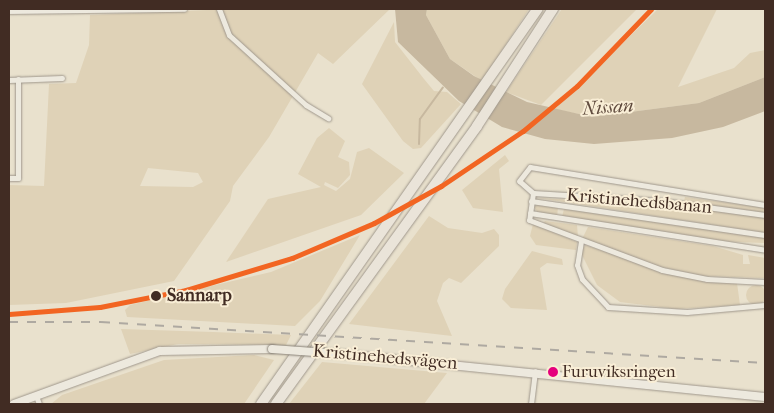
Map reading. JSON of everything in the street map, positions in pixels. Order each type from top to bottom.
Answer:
[{"type":"highway","points":[[261,404],[538,9]]},
{"type":"highway","points":[[276,404],[477,126],[553,9]]},
{"type":"street","points":[[9,11],[184,9]]},
{"type":"street","points":[[219,9],[229,35],[306,105],[328,118]]},
{"type":"street","points":[[9,80],[62,78]]},
{"type":"street","points":[[9,178],[18,178],[18,79]]},
{"type":"street","points":[[765,205],[530,167],[519,181],[533,193],[529,220],[581,241],[682,274],[765,282]]},
{"type":"street","name":"Kristinehedsbanan","points":[[533,193],[663,201],[765,215]]},
{"type":"street","points":[[531,201],[765,234]]},
{"type":"street","name":"Kristinehedsbanan","points":[[530,213],[765,250]]},
{"type":"street","points":[[581,241],[578,265],[582,279],[608,307],[638,312],[704,311],[765,305]]},
{"type":"street","name":"Kristinehedsvägen","points":[[14,404],[160,351],[272,349],[535,370],[765,397]]},
{"type":"street","points":[[530,404],[535,370]]},
{"type":"street","points":[[36,396],[40,404]]},
{"type":"shaded area","points":[[230,9],[390,9],[333,64],[318,53],[269,137],[233,186],[230,201],[174,281],[66,303],[9,305],[9,185],[44,186],[49,84],[76,83],[89,45],[90,15]],"holes":[[[148,168],[198,173],[203,182],[193,187],[140,186]]]},
{"type":"shaded area","points":[[395,9],[427,9],[426,15],[450,59],[474,76],[527,102],[592,117],[699,103],[765,77],[765,111],[723,127],[672,138],[594,144],[545,139],[502,127],[459,101],[398,42]]},
{"type":"shaded area","points":[[427,9],[529,9],[482,81],[450,59],[426,15]]},
{"type":"shaded area","points":[[562,9],[637,9],[541,105],[506,92]]},
{"type":"shaded area","points":[[658,9],[717,9],[678,87],[734,68],[750,53],[765,50],[765,77],[699,103],[592,117],[555,109]]},
{"type":"shaded area","points":[[394,22],[395,42],[424,79],[434,91],[447,92],[461,104],[421,148],[413,149],[403,141],[362,84]]},
{"type":"shaded area","points":[[329,128],[345,141],[338,157],[349,162],[350,175],[338,188],[325,182],[324,185],[336,191],[350,179],[357,152],[369,148],[404,173],[361,215],[226,262],[268,199],[321,187],[298,174],[317,138]]},
{"type":"shaded area","points":[[505,155],[509,161],[499,169],[503,212],[473,208],[462,190]]},
{"type":"shaded area","points":[[685,197],[765,208],[765,213],[684,201]]},
{"type":"shaded area","points":[[538,198],[690,207],[765,217],[765,233]]},
{"type":"shaded area","points":[[539,204],[558,207],[557,218],[538,213],[534,207]]},
{"type":"shaded area","points":[[564,209],[765,238],[765,243],[713,241],[562,217]]},
{"type":"shaded area","points":[[429,216],[448,228],[482,233],[494,229],[499,235],[499,246],[461,283],[449,278],[443,283],[437,301],[452,336],[349,324]]},
{"type":"shaded area","points":[[545,221],[577,225],[578,237],[543,223]]},
{"type":"shaded area","points":[[533,224],[577,242],[576,250],[536,245],[530,236]]},
{"type":"shaded area","points":[[588,227],[713,246],[743,255],[743,264],[750,264],[748,255],[765,258],[765,278],[702,276],[652,265],[582,239]]},
{"type":"shaded area","points":[[360,235],[320,301],[295,326],[127,317],[125,310],[130,305],[271,272]]},
{"type":"shaded area","points":[[585,245],[674,275],[737,283],[740,305],[677,309],[620,302],[597,285],[581,253]]},
{"type":"shaded area","points":[[532,251],[562,259],[563,265],[547,263],[540,268],[547,310],[511,308],[502,299],[505,289]]},
{"type":"shaded area","points":[[756,285],[763,288],[766,295],[763,302],[756,305],[749,302],[746,295],[749,288]]},
{"type":"shaded area","points":[[121,329],[291,335],[286,345],[178,344],[130,354]]},
{"type":"shaded area","points":[[254,355],[274,360],[244,404],[51,404],[62,395],[164,360]]},
{"type":"shaded area","points":[[322,362],[447,373],[424,404],[289,404]]},
{"type":"waterway","points":[[419,144],[420,119],[443,87]]},
{"type":"railway","points":[[9,322],[101,322],[765,363]]},
{"type":"transit line","points":[[9,314],[100,307],[186,290],[292,258],[374,223],[441,186],[523,131],[577,86],[651,9]]},
{"type":"place","name":"Sannarp","points":[[156,296]]},
{"type":"place","name":"Furuviksringen","points":[[553,372]]},
{"type":"water label","name":"Nissan","points":[[608,108]]}]
